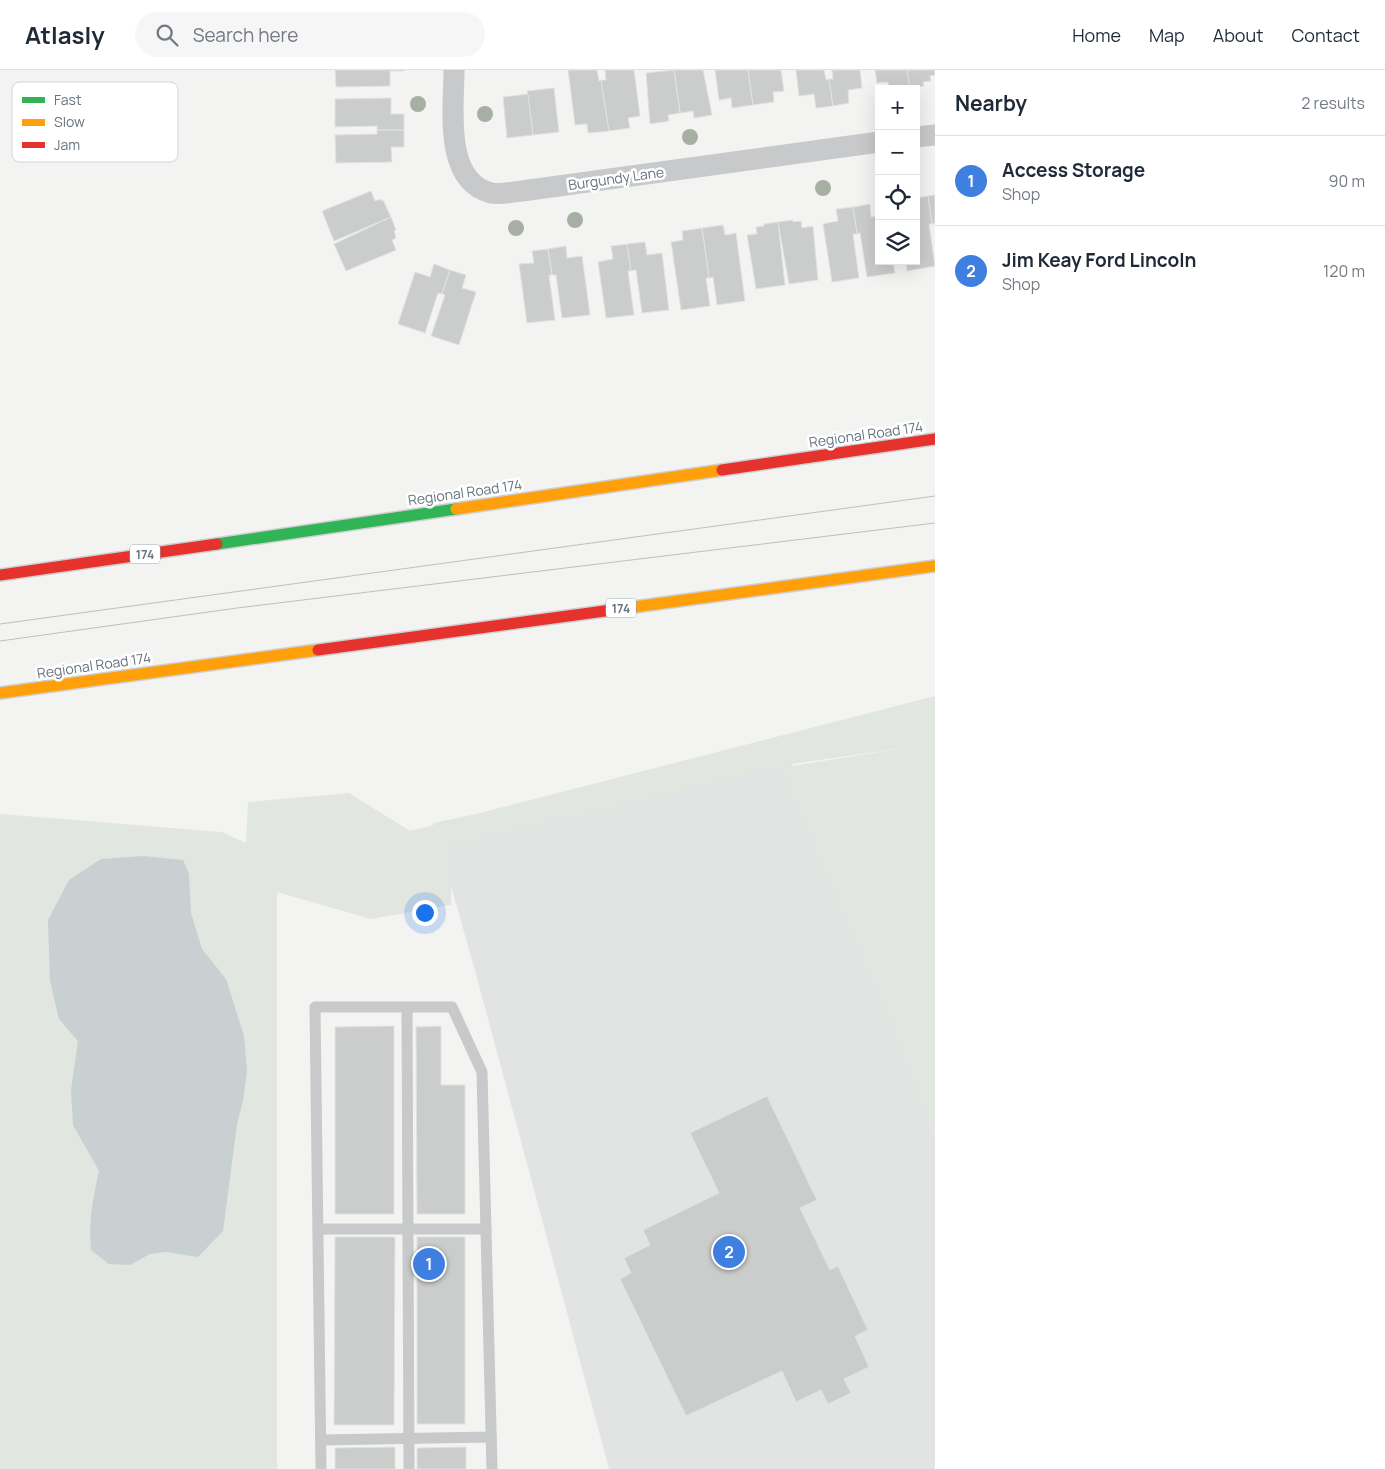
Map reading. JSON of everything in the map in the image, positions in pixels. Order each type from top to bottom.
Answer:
[{"type":"highway","points":[[517,500],[852,448],[935,432]]},
{"type":"highway","name":"Regional Road 174","points":[[0,575],[935,439]]},
{"type":"highway","name":"Regional Road 174","points":[[0,693],[935,567]]},
{"type":"street","name":"Burgundy Lane","points":[[454,70],[455,154],[466,176],[492,193],[522,191],[875,143]]},
{"type":"street","points":[[920,137],[935,135]]},
{"type":"lane","points":[[407,1007],[409,1469]]},
{"type":"lane","points":[[321,1469],[315,1008],[407,1007],[452,1007],[482,1072],[492,1469]]},
{"type":"lane","points":[[318,1229],[486,1229]]},
{"type":"lane","points":[[321,1440],[491,1437]]},
{"type":"shaded area","points":[[935,696],[935,1141],[893,1028],[780,768],[910,747],[792,764],[451,846],[451,905],[371,919],[277,892],[277,1469],[0,1469],[0,814],[222,832],[246,843],[248,802],[349,793],[410,831]]},
{"type":"shaded area","points":[[787,752],[935,1093],[935,1469],[609,1469],[476,974],[433,823]]},
{"type":"shaded area","points":[[143,856],[183,860],[189,874],[191,913],[202,949],[226,979],[244,1036],[247,1071],[243,1101],[237,1124],[223,1231],[198,1257],[166,1252],[150,1254],[130,1265],[109,1264],[91,1250],[91,1220],[99,1171],[73,1125],[71,1090],[78,1041],[59,1019],[50,981],[48,920],[69,880],[101,859]]},
{"type":"building","points":[[335,70],[404,71],[390,71],[390,86],[336,87]]},
{"type":"building","points":[[568,70],[597,70],[599,81],[601,80],[609,131],[588,133],[587,124],[575,125]]},
{"type":"building","points":[[605,70],[634,70],[640,116],[628,118],[630,128],[609,131],[601,80],[606,80]]},
{"type":"building","points":[[674,70],[703,70],[712,115],[694,118],[693,111],[680,113]]},
{"type":"building","points":[[674,70],[680,113],[668,115],[669,121],[650,124],[646,73]]},
{"type":"building","points":[[715,70],[748,70],[753,105],[732,108],[731,98],[719,100]]},
{"type":"building","points":[[748,70],[781,70],[784,91],[773,92],[774,102],[753,105]]},
{"type":"building","points":[[796,70],[824,70],[826,80],[829,79],[833,106],[816,108],[814,94],[799,96]]},
{"type":"building","points":[[832,70],[860,70],[862,88],[848,90],[849,103],[833,106],[829,79],[833,79]]},
{"type":"building","points":[[875,70],[907,70],[910,85],[889,85],[888,82],[877,83]]},
{"type":"building","points":[[907,70],[935,70],[935,75],[930,76],[931,81],[923,82],[924,86],[910,85]]},
{"type":"building","points":[[554,88],[559,132],[533,135],[527,91]]},
{"type":"building","points":[[528,94],[533,135],[507,138],[503,97]]},
{"type":"building","points":[[391,98],[391,114],[404,114],[404,130],[377,130],[377,126],[335,127],[335,99]]},
{"type":"building","points":[[377,130],[404,130],[404,147],[391,147],[392,162],[336,163],[335,135],[377,134]]},
{"type":"building","points":[[371,191],[375,201],[383,200],[391,217],[334,241],[322,211]]},
{"type":"building","points":[[935,195],[935,223],[932,224],[928,196]]},
{"type":"building","points":[[928,196],[932,224],[929,224],[935,266],[907,271],[906,265],[920,265],[920,197]]},
{"type":"building","points":[[870,204],[871,217],[875,216],[875,265],[894,265],[895,273],[867,277],[860,233],[857,234],[853,207]]},
{"type":"building","points":[[853,207],[857,234],[853,234],[859,278],[832,282],[823,224],[838,221],[836,209]]},
{"type":"building","points":[[391,217],[396,230],[394,231],[396,238],[392,240],[396,250],[346,271],[334,244]]},
{"type":"building","points":[[793,220],[793,222],[801,221],[802,228],[813,226],[818,280],[789,284],[778,222]]},
{"type":"building","points":[[778,222],[785,285],[756,289],[747,235],[757,234],[756,227]]},
{"type":"building","points":[[723,225],[725,235],[736,233],[745,301],[717,305],[713,277],[709,278],[702,228]]},
{"type":"building","points":[[702,228],[709,278],[706,278],[710,306],[681,310],[671,242],[683,240],[682,231]]},
{"type":"building","points":[[645,242],[647,255],[662,253],[669,310],[642,313],[636,270],[631,271],[627,244]]},
{"type":"building","points":[[627,244],[631,271],[628,271],[634,315],[606,318],[598,262],[613,259],[611,246]]},
{"type":"building","points":[[566,246],[567,258],[582,256],[590,315],[562,318],[556,275],[552,275],[548,249]]},
{"type":"building","points":[[548,249],[552,275],[549,275],[555,320],[527,323],[519,264],[534,263],[532,251]]},
{"type":"building","points":[[434,264],[450,270],[442,294],[438,293],[425,333],[398,324],[415,272],[430,277]]},
{"type":"building","points":[[450,270],[466,275],[462,288],[476,292],[459,345],[431,336],[445,295],[442,294]]},
{"type":"building","points":[[394,1026],[394,1214],[335,1214],[335,1027]]},
{"type":"building","points":[[441,1026],[441,1085],[465,1085],[465,1214],[417,1214],[416,1027]]},
{"type":"building","points":[[767,1096],[817,1200],[800,1208],[830,1270],[838,1266],[868,1330],[855,1336],[869,1367],[844,1379],[851,1393],[828,1404],[821,1390],[796,1402],[782,1371],[686,1416],[620,1279],[631,1273],[624,1258],[650,1245],[643,1230],[719,1193],[690,1133]]},
{"type":"building","points":[[335,1237],[395,1237],[394,1425],[334,1425]]},
{"type":"building","points":[[417,1237],[465,1237],[465,1424],[417,1424]]},
{"type":"building","points":[[395,1447],[395,1469],[335,1469],[335,1448]]},
{"type":"building","points":[[466,1447],[466,1469],[417,1469],[417,1448]]},
{"type":"tram line","points":[[0,624],[935,496]]},
{"type":"tram line","points":[[0,641],[237,608],[935,523]]},
{"type":"traffic: fast","points":[[217,544],[456,509]]},
{"type":"traffic: slow","points":[[456,509],[722,470]]},
{"type":"traffic: slow","points":[[612,610],[935,566]]},
{"type":"traffic: slow","points":[[0,693],[318,650]]},
{"type":"traffic: jam","points":[[722,470],[935,439]]},
{"type":"traffic: jam","points":[[0,575],[217,544]]},
{"type":"traffic: jam","points":[[318,650],[612,610]]},
{"type":"place","name":"Jim Keay Ford Lincoln","points":[[729,1252]]},
{"type":"place","name":"Access Storage","points":[[429,1264]]}]
